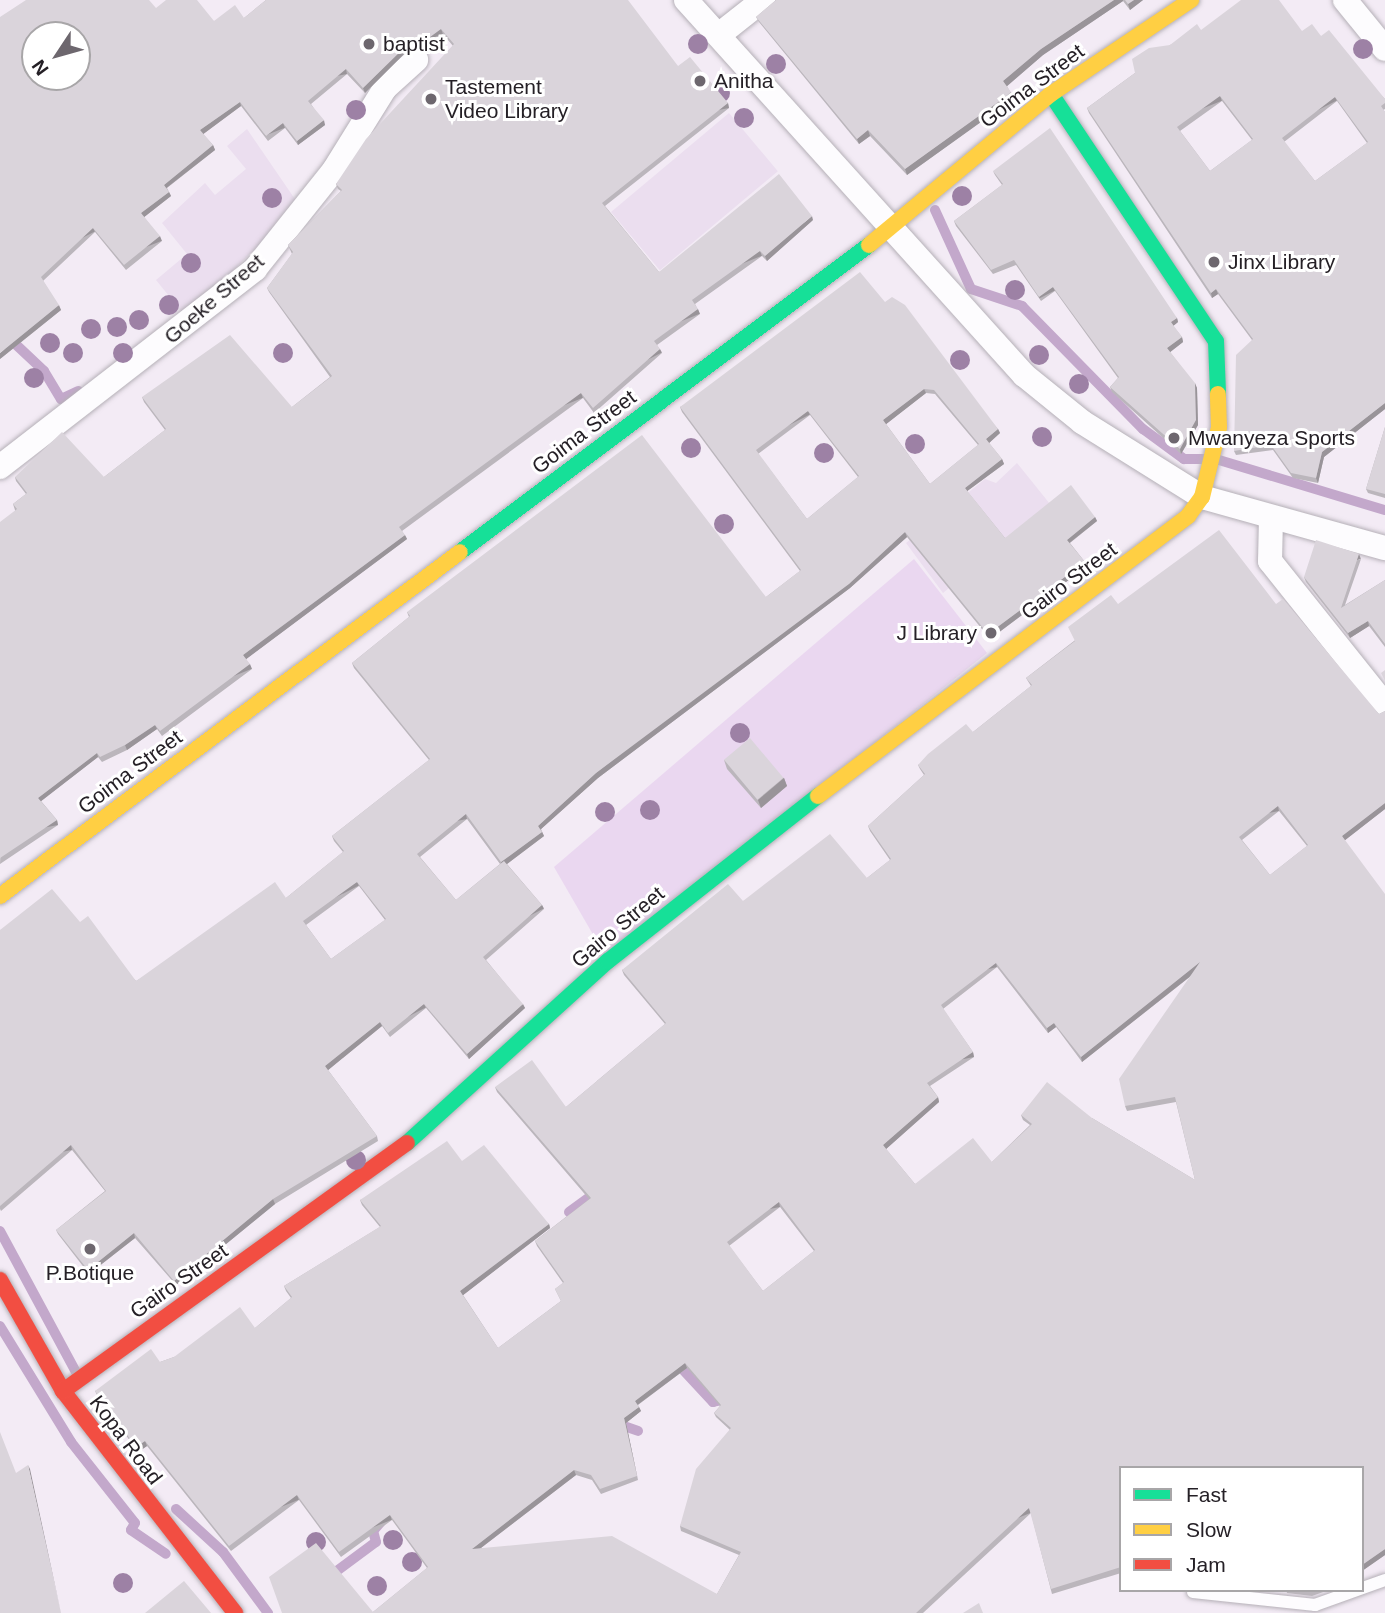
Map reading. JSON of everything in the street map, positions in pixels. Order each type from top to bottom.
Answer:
[{"type":"street","points":[[686,0],[894,227],[1024,375],[1082,422],[1202,497],[1385,548]]},
{"type":"street","points":[[719,34],[763,0]]},
{"type":"street","name":"Goima Street","points":[[0,896],[894,227],[1051,94],[1191,0]]},
{"type":"street","points":[[1345,0],[1385,49]]},
{"type":"street","name":"Goeke Street","points":[[0,467],[255,269],[334,170],[385,88],[416,60]]},
{"type":"street","points":[[1051,94],[1216,341],[1219,427],[1202,497]]},
{"type":"street","name":"Gairo Street","points":[[63,1391],[384,1164],[608,961],[1130,562],[1202,497]]},
{"type":"street","points":[[1270,517],[1270,561],[1385,705]]},
{"type":"street","name":"Kopa Road","points":[[0,1280],[63,1391],[236,1613]]},
{"type":"lane","points":[[1364,1588],[1385,1580]]},
{"type":"lane","points":[[1193,1592],[1315,1605],[1351,1592]]},
{"type":"shaded area","points":[[729,113],[778,171],[660,270],[611,212]]},
{"type":"shaded area","points":[[247,129],[299,205],[186,317],[156,280],[187,254],[162,223],[205,183],[215,195],[246,169],[227,146]]},
{"type":"shaded area","points":[[1017,463],[1050,504],[943,593],[906,543],[985,479],[996,483]]},
{"type":"shaded area","points":[[914,559],[987,653],[606,957],[554,867]]},
{"type":"building","points":[[26,0],[149,0],[156,8],[166,0],[197,0],[214,21],[235,5],[244,18],[266,0],[628,0],[678,66],[690,57],[728,103],[602,203],[659,272],[779,174],[812,216],[765,256],[760,251],[692,300],[698,309],[654,341],[660,349],[593,408],[581,393],[399,527],[405,535],[243,655],[250,664],[160,731],[155,725],[125,745],[100,757],[97,753],[38,798],[57,820],[0,858],[0,522],[17,509],[13,504],[27,493],[15,477],[62,432],[104,477],[166,429],[142,397],[230,335],[292,407],[332,376],[267,288],[293,252],[288,245],[342,190],[336,184],[366,139],[454,44],[441,29],[422,43],[411,41],[363,88],[346,69],[308,101],[324,120],[297,141],[283,123],[266,136],[240,102],[200,130],[213,145],[164,185],[169,192],[141,213],[160,236],[124,265],[93,228],[41,277],[59,305],[0,353],[0,17]]},
{"type":"building","points":[[776,0],[1114,0],[1041,49],[1003,81],[1011,92],[905,169],[868,130],[857,139],[756,17]]},
{"type":"building","points":[[1241,0],[1279,0],[1302,31],[1312,24],[1321,36],[1329,30],[1385,99],[1381,106],[1385,112],[1385,403],[1322,452],[1316,478],[1291,473],[1271,445],[1234,451],[1236,355],[1253,339],[1216,289],[1211,293],[1087,108],[1135,73],[1132,59],[1149,48],[1170,45],[1197,24],[1201,30]],"holes":[[[1220,96],[1253,139],[1210,171],[1177,127]],[[1335,97],[1368,142],[1315,181],[1282,138]]]},
{"type":"building","points":[[1050,128],[1177,318],[1171,322],[1182,337],[1167,348],[1195,383],[1196,420],[1180,449],[1110,387],[1119,377],[1053,287],[1039,297],[1014,260],[991,270],[954,221],[1003,184],[993,171]]},
{"type":"building","points":[[860,272],[885,302],[892,297],[905,305],[998,429],[986,439],[1002,459],[965,488],[1005,538],[1071,485],[1095,517],[1067,540],[1085,562],[988,634],[905,532],[849,584],[596,773],[538,826],[542,832],[501,862],[466,814],[417,854],[456,900],[504,861],[542,905],[483,957],[523,1004],[467,1054],[424,1004],[388,1033],[380,1022],[325,1066],[377,1136],[273,1199],[174,1281],[134,1233],[88,1270],[56,1230],[106,1191],[71,1145],[0,1206],[0,930],[52,889],[80,922],[88,916],[136,981],[275,882],[286,898],[344,851],[332,836],[430,759],[352,663],[410,616],[407,612],[642,435],[766,597],[801,570],[680,407]],"holes":[[[924,389],[934,390],[979,444],[930,484],[883,420]],[[808,411],[859,476],[807,519],[756,450]],[[357,882],[386,919],[331,959],[303,921]]]},
{"type":"building","points":[[1385,427],[1385,494],[1366,489]]},
{"type":"building","points":[[1219,530],[1276,604],[1283,599],[1379,714],[1385,711],[1385,803],[1342,836],[1385,894],[1385,1549],[1364,1564],[1364,1466],[1119,1466],[1119,1568],[1051,1589],[1029,1508],[916,1613],[282,1613],[269,1577],[316,1543],[373,1612],[428,1567],[390,1515],[339,1552],[297,1495],[229,1546],[145,1441],[136,1447],[95,1391],[151,1349],[160,1362],[174,1357],[240,1307],[255,1328],[292,1297],[284,1286],[381,1226],[360,1200],[447,1141],[462,1161],[484,1145],[549,1224],[460,1291],[498,1348],[561,1301],[555,1289],[564,1282],[535,1241],[591,1198],[495,1087],[532,1060],[566,1107],[666,1023],[622,970],[728,884],[743,901],[830,834],[867,878],[891,859],[868,826],[925,774],[918,765],[966,724],[973,732],[1032,685],[1026,678],[1075,641],[1068,627],[1111,595],[1118,604]],"holes":[[[1278,806],[1308,845],[1270,875],[1239,837]],[[1200,962],[1119,1079],[1125,1106],[1175,1097],[1195,1180],[1092,1118],[1047,1082],[1021,1115],[1032,1124],[992,1162],[973,1138],[915,1184],[883,1145],[938,1097],[927,1083],[973,1052],[941,1005],[996,963],[1047,1028],[1054,1023],[1081,1057]],[[779,1202],[815,1250],[763,1291],[727,1242]],[[685,1363],[721,1405],[714,1413],[731,1428],[696,1469],[680,1526],[741,1552],[717,1594],[612,1536],[472,1549],[574,1470],[591,1475],[600,1489],[637,1476],[624,1418],[639,1407],[635,1401]]]},
{"type":"building","points":[[1316,540],[1359,554],[1341,608],[1385,580],[1385,644],[1368,621],[1348,633],[1304,577]]},
{"type":"building","points":[[750,738],[783,778],[757,800],[724,760]]},
{"type":"building","points":[[0,1432],[16,1473],[28,1465],[61,1613],[0,1613]]},
{"type":"building","points":[[184,1581],[211,1613],[145,1613]]},
{"type":"building","points":[[979,1603],[983,1613],[963,1613]]},
{"type":"waterway","points":[[935,210],[971,289],[1022,306],[1143,429],[1184,459],[1204,459]]},
{"type":"waterway","points":[[9,338],[44,371],[61,399],[78,391]]},
{"type":"waterway","points":[[1219,460],[1385,510]]},
{"type":"waterway","points":[[569,1212],[598,1191]]},
{"type":"waterway","points":[[0,1231],[77,1374]]},
{"type":"waterway","points":[[0,1326],[71,1442],[135,1523],[131,1530],[166,1554]]},
{"type":"waterway","points":[[675,1361],[713,1402],[726,1399]]},
{"type":"waterway","points":[[621,1425],[638,1431]]},
{"type":"waterway","points":[[176,1509],[223,1552],[268,1613]]},
{"type":"waterway","points":[[330,1576],[376,1542],[373,1531],[380,1523]]},
{"type":"traffic: fast","points":[[1051,94],[1216,341],[1218,394]]},
{"type":"traffic: fast","points":[[460,552],[869,245]]},
{"type":"traffic: fast","points":[[407,1143],[608,961],[818,796]]},
{"type":"traffic: slow","points":[[869,245],[1051,94],[1191,0]]},
{"type":"traffic: slow","points":[[818,796],[1188,516],[1202,497],[1219,427],[1218,394]]},
{"type":"traffic: slow","points":[[0,896],[460,552]]},
{"type":"traffic: jam","points":[[63,1391],[407,1143]]},
{"type":"traffic: jam","points":[[0,1280],[63,1391],[235,1613]]},
{"type":"place","name":"baptist","points":[[369,44]]},
{"type":"place","name":"Anitha","points":[[700,81]]},
{"type":"place","name":"Tastement Video Library","points":[[431,99]]},
{"type":"place","name":"Jinx Library","points":[[1214,262]]},
{"type":"place","name":"Mwanyeza Sports","points":[[1174,438]]},
{"type":"place","name":"J Library","points":[[991,633]]},
{"type":"place","name":"P.Botique","points":[[90,1249]]}]
